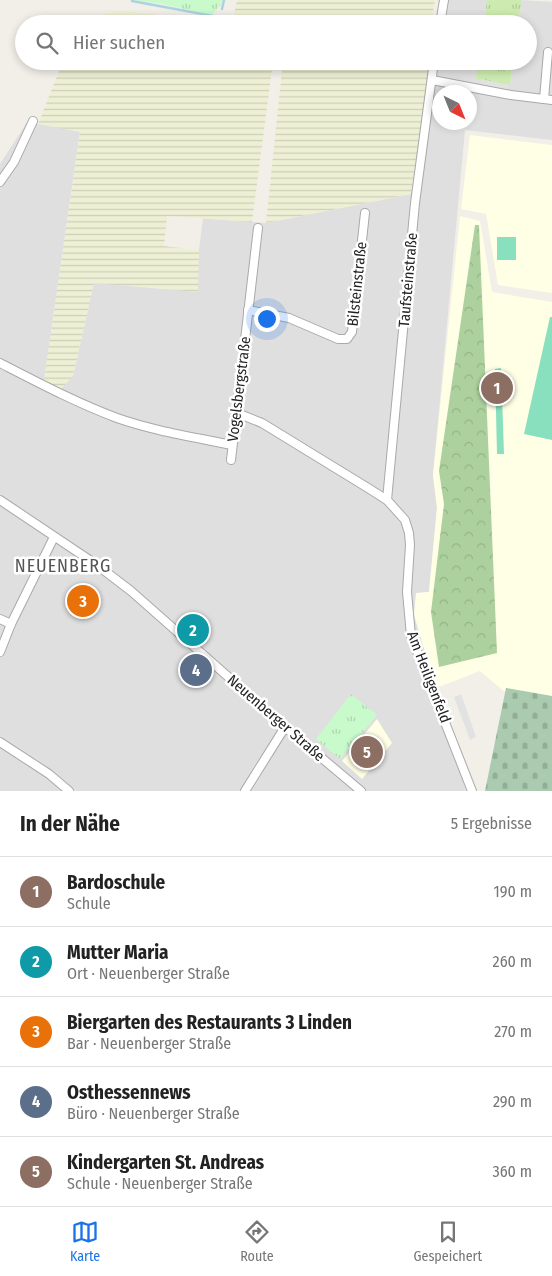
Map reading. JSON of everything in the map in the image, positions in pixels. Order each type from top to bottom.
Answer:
[{"type":"street","points":[[442,15],[444,0]]},
{"type":"street","points":[[432,80],[548,100],[548,52]]},
{"type":"street","name":"Taufsteinstraße","points":[[387,500],[415,199],[433,70]]},
{"type":"street","points":[[0,182],[14,162],[33,121]]},
{"type":"street","name":"Bilsteinstraße","points":[[248,310],[290,318],[338,339],[347,339],[352,332],[365,213]]},
{"type":"street","name":"Vogelsbergstraße","points":[[231,460],[258,228]]},
{"type":"street","points":[[0,363],[71,399],[119,418],[163,431],[232,445]]},
{"type":"street","name":"Am Heiligenfeld","points":[[237,413],[262,423],[387,500],[405,520],[410,533],[407,592],[411,636],[472,791]]},
{"type":"street","name":"Neuenberger Straße","points":[[0,500],[97,565],[135,594],[360,791]]},
{"type":"street","points":[[0,652],[11,624],[54,537]]},
{"type":"street","points":[[0,619],[11,624]]},
{"type":"street","points":[[244,791],[285,727]]},
{"type":"street","points":[[0,742],[49,774],[69,791]]},
{"type":"shaded area","points":[[237,0],[435,0],[432,15],[234,15]]},
{"type":"shaded area","points":[[448,0],[487,0],[485,15],[444,15]]},
{"type":"shaded area","points":[[522,0],[552,2],[552,140],[465,130],[433,475],[437,508],[429,592],[417,593],[414,615],[466,791],[0,791],[0,164],[27,122],[80,131],[44,381],[73,376],[94,282],[197,292],[203,218],[266,223],[411,194],[430,70],[477,70],[476,80],[510,85],[512,70],[537,70],[537,15],[520,15]]},
{"type":"shaded area","points":[[121,11],[159,15],[101,15]]},
{"type":"shaded area","points":[[59,70],[272,70],[252,222],[167,216],[164,246],[199,250],[198,292],[94,283],[73,376],[60,390],[44,381],[80,132],[38,124]]},
{"type":"shaded area","points":[[282,70],[429,70],[411,194],[266,223]]},
{"type":"shaded area","points":[[481,79],[508,85],[507,91],[480,86]]},
{"type":"shaded area","points":[[470,135],[552,145],[552,293],[498,285],[486,214],[461,209]]},
{"type":"shaded area","points":[[460,216],[480,221],[492,292],[552,302],[552,697],[505,692],[480,671],[436,688],[414,615],[416,593],[429,592],[437,508],[433,475]]},
{"type":"shaded area","points":[[461,694],[476,737],[470,740],[454,697]]},
{"type":"shaded area","points":[[377,719],[392,743],[362,779],[342,761]]},
{"type":"shaded area","points":[[0,734],[41,761],[68,782],[66,784],[40,763],[0,737]]},
{"type":"green space","points":[[134,0],[222,0],[212,15]]},
{"type":"green space","points":[[487,0],[522,0],[520,15],[485,15]]},
{"type":"green space","points":[[477,70],[512,70],[510,85],[476,80]]},
{"type":"green space","points":[[475,225],[479,225],[497,653],[439,667],[431,612],[444,504],[439,471]]},
{"type":"green space","points":[[497,237],[516,237],[516,260],[497,260]]},
{"type":"green space","points":[[550,317],[552,317],[552,440],[524,434]]},
{"type":"green space","points":[[501,368],[504,454],[497,454],[495,369]]},
{"type":"green space","points":[[506,688],[552,696],[552,791],[485,791]]},
{"type":"green space","points":[[351,694],[377,715],[340,759],[316,739]]},
{"type":"waterway","points":[[222,9],[224,0]]},
{"type":"waterway","points":[[132,1],[208,15]]},
{"type":"place","name":"Bardoschule","points":[[497,388]]},
{"type":"place","name":"Biergarten des Restaurants 3 Linden","points":[[83,601]]},
{"type":"place","name":"Mutter Maria","points":[[193,630]]},
{"type":"place","name":"Osthessennews","points":[[196,670]]},
{"type":"place","name":"Kindergarten St. Andreas","points":[[367,752]]},
{"type":"district","name":"NEUENBERG","points":[[63,566]]}]
